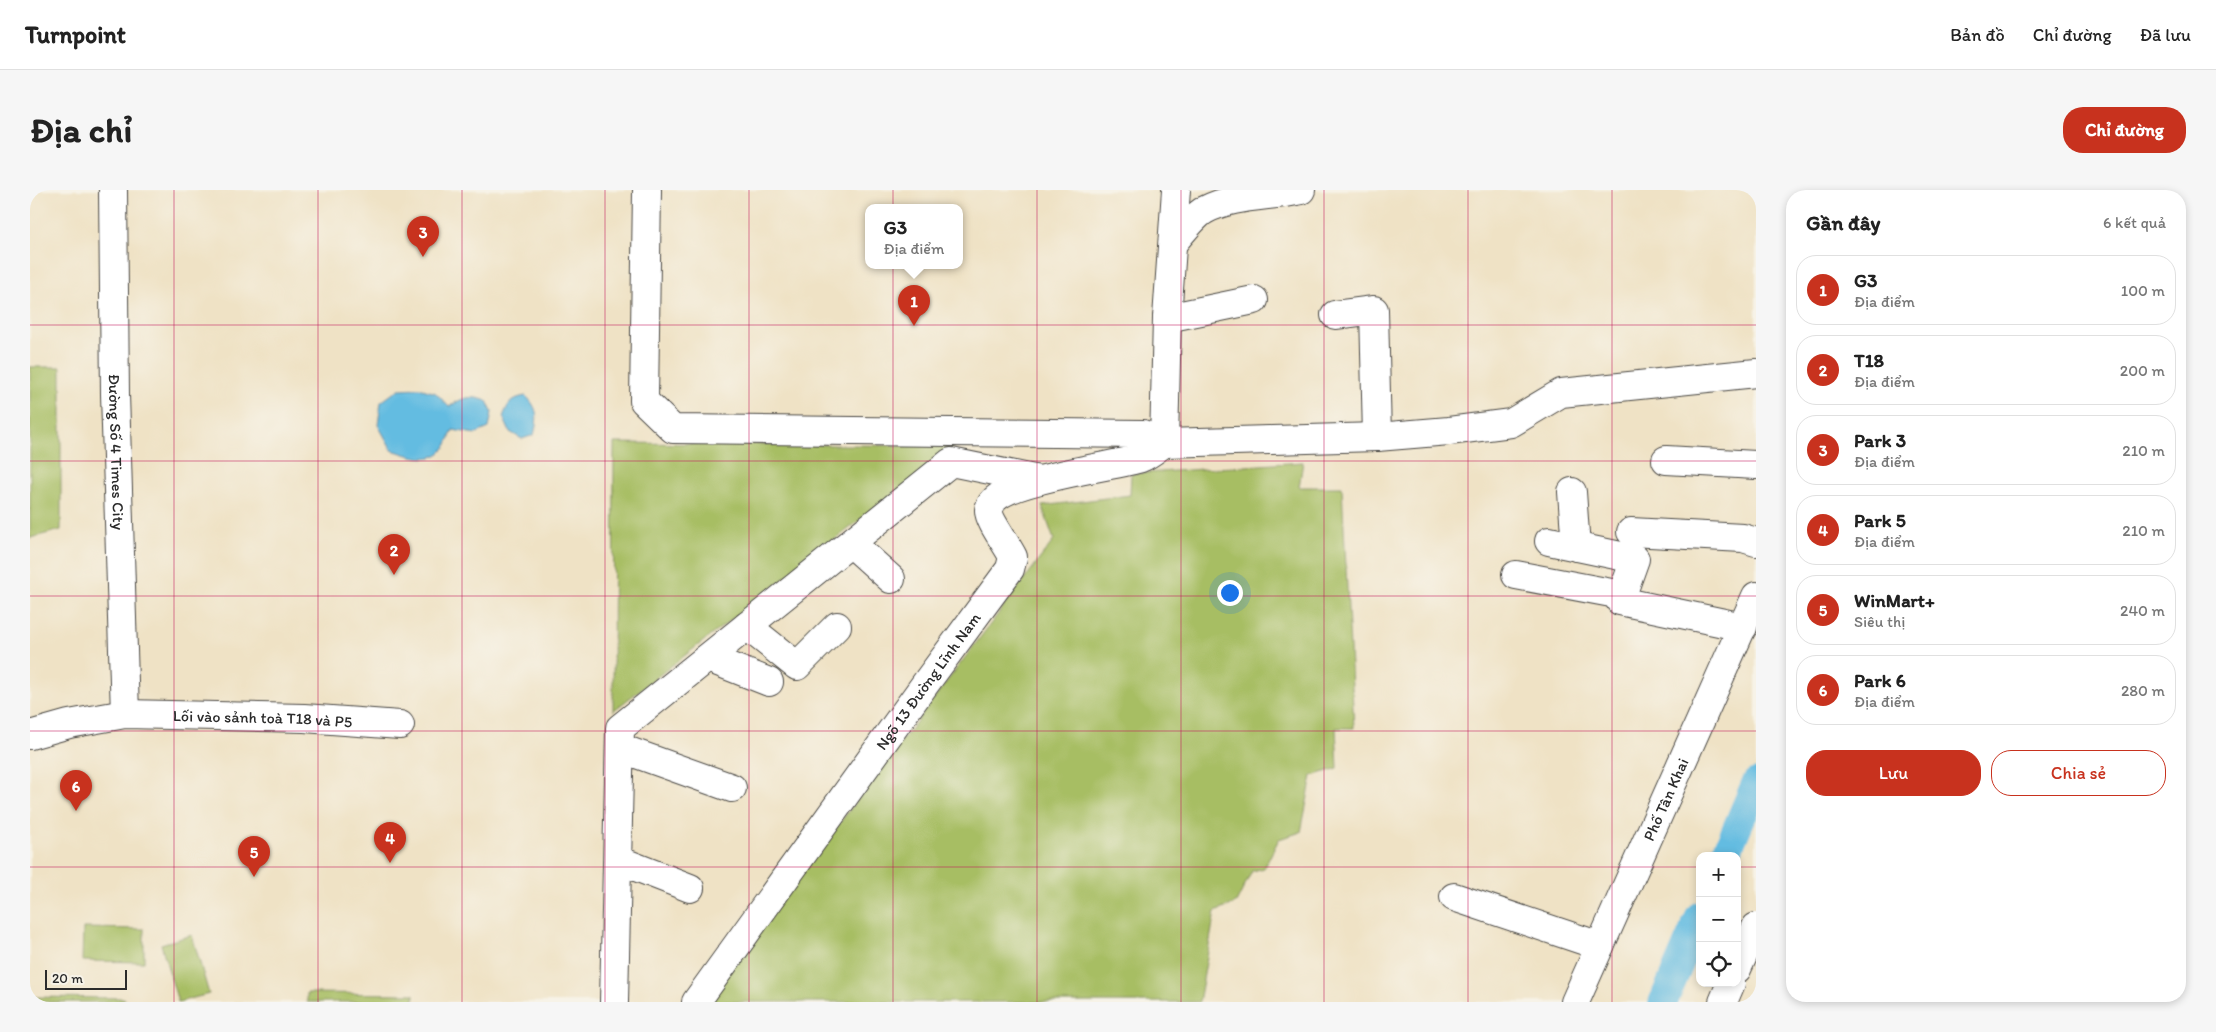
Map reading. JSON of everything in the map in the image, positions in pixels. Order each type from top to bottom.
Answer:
[{"type":"street","name":"Đường Số 4 Times City","points":[[113,190],[115,394],[125,714]]},
{"type":"street","points":[[647,190],[644,401],[673,429],[1143,434],[1164,443],[1377,437],[1449,431],[1511,423],[1562,393],[1756,373]]},
{"type":"street","points":[[1164,443],[1167,318],[1176,190]]},
{"type":"street","points":[[1173,243],[1204,210],[1236,200],[1279,195],[1301,190]]},
{"type":"street","points":[[1167,318],[1254,300]]},
{"type":"street","points":[[1335,315],[1374,310],[1377,437]]},
{"type":"street","name":"Ngõ 13 Đường Lĩnh Nam","points":[[696,1002],[1010,569],[1013,558],[991,518],[989,511],[992,502],[998,496],[1039,480],[1142,457],[1164,443]]},
{"type":"street","points":[[1666,460],[1756,464]]},
{"type":"street","points":[[614,1002],[620,728],[951,462],[1039,480]]},
{"type":"street","points":[[1572,492],[1576,547]]},
{"type":"street","points":[[1631,532],[1743,538],[1756,542]]},
{"type":"street","points":[[1548,541],[1635,559],[1620,601],[1742,627]]},
{"type":"street","points":[[851,543],[891,579]]},
{"type":"street","points":[[1516,575],[1622,595]]},
{"type":"street","name":"Phố Tân Khai","points":[[1575,1002],[1756,596]]},
{"type":"street","points":[[748,626],[797,666],[837,626]]},
{"type":"street","points":[[708,658],[769,682]]},
{"type":"street","name":"Lối vào sảnh toà T18 và P5","points":[[30,735],[69,724],[125,714],[304,718],[400,726]]},
{"type":"street","points":[[620,748],[732,788]]},
{"type":"street","points":[[618,860],[690,888]]},
{"type":"street","points":[[1454,897],[1600,946]]},
{"type":"street","points":[[1741,960],[1756,926]]},
{"type":"street","points":[[1723,1002],[1729,987]]},
{"type":"green space","points":[[30,367],[61,367],[61,530],[30,538]]},
{"type":"green space","points":[[614,443],[956,446],[613,711]]},
{"type":"green space","points":[[1303,462],[1299,487],[1342,487],[1354,728],[1336,728],[1338,768],[1312,776],[1301,832],[1279,839],[1264,868],[1252,871],[1236,903],[1215,912],[1199,1002],[704,1002],[1054,540],[1042,506],[1130,495],[1131,474]]},
{"type":"green space","points":[[83,928],[144,929],[144,962],[82,961]]},
{"type":"green space","points":[[192,935],[209,994],[178,1002],[161,944]]},
{"type":"green space","points":[[307,993],[414,994],[414,1002],[307,1002]]},
{"type":"green space","points":[[30,997],[124,998],[124,1002],[30,1002]]},
{"type":"water","points":[[419,388],[436,393],[449,407],[467,398],[487,401],[492,412],[489,428],[475,434],[453,430],[444,449],[432,457],[412,456],[392,450],[378,425],[381,402],[399,389]]},
{"type":"water","points":[[526,396],[535,410],[536,424],[534,435],[522,439],[510,432],[503,417],[513,400]]},
{"type":"waterway","points":[[1727,852],[1756,783]]},
{"type":"waterway","points":[[1663,1002],[1696,925]]},
{"type":"place","name":"Park 3","points":[[423,257]]},
{"type":"place","name":"G3","points":[[914,326]]},
{"type":"place","name":"T18","points":[[394,575]]},
{"type":"place","name":"Park 6","points":[[76,811]]},
{"type":"place","name":"Park 5","points":[[390,863]]},
{"type":"place","name":"WinMart+","points":[[254,877]]}]
